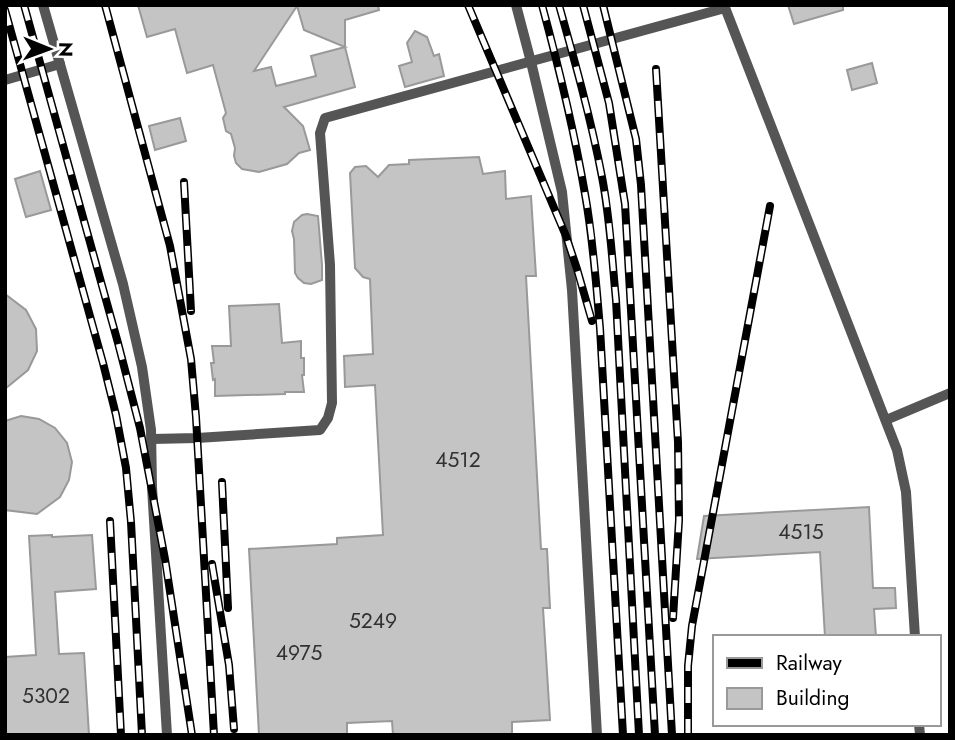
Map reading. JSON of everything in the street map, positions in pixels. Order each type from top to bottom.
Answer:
[{"type":"lane","points":[[43,5],[123,284],[142,367],[152,439],[152,487],[167,735]]},
{"type":"lane","points":[[516,5],[562,192],[572,290],[597,735]]},
{"type":"lane","points":[[152,439],[320,430],[328,418],[332,403],[330,265],[320,133],[325,118],[725,7],[897,450],[906,492],[915,635]]},
{"type":"lane","points":[[5,80],[60,64]]},
{"type":"lane","points":[[886,420],[950,393]]},
{"type":"building","points":[[138,5],[378,5],[379,10],[345,20],[345,47],[355,87],[284,107],[303,126],[310,150],[299,153],[287,164],[259,172],[242,169],[236,163],[235,148],[231,134],[226,131],[223,118],[226,113],[213,65],[187,73],[175,29],[147,37]],"holes":[[[297,6],[304,30],[345,47],[311,56],[316,76],[276,86],[271,67],[254,71]]]},
{"type":"building","points":[[788,5],[843,5],[843,10],[794,24]]},
{"type":"building","points":[[415,31],[427,37],[434,56],[439,54],[444,76],[405,87],[399,66],[412,62],[407,43]]},
{"type":"building","points":[[872,63],[877,83],[852,90],[847,70]]},
{"type":"building","points":[[180,118],[186,141],[155,150],[149,126]]},
{"type":"building","points":[[479,157],[483,174],[505,171],[506,199],[531,196],[536,276],[526,276],[541,549],[547,549],[550,608],[543,608],[550,720],[512,722],[512,735],[393,735],[392,721],[347,723],[347,735],[259,735],[249,549],[337,544],[337,538],[383,535],[375,385],[345,387],[344,356],[373,354],[370,279],[363,277],[355,268],[350,173],[355,167],[366,166],[378,177],[389,165],[409,164],[409,160]]},
{"type":"building","points":[[40,171],[51,210],[26,217],[15,179]]},
{"type":"building","points":[[307,214],[318,216],[322,265],[322,280],[311,284],[304,283],[295,273],[292,231],[294,222]]},
{"type":"building","points":[[5,294],[26,310],[36,329],[37,351],[28,370],[5,389]]},
{"type":"building","points":[[279,304],[282,343],[301,341],[304,392],[215,396],[212,346],[231,346],[229,306]]},
{"type":"building","points":[[21,416],[39,419],[55,428],[67,443],[72,462],[69,480],[60,497],[37,514],[5,510],[5,421]]},
{"type":"building","points":[[869,507],[873,588],[895,588],[896,608],[874,609],[876,635],[825,635],[820,552],[697,559],[704,516]]},
{"type":"building","points":[[92,535],[96,589],[55,592],[59,654],[84,653],[89,735],[5,735],[5,657],[36,655],[29,536]]},
{"type":"railway","points":[[24,5],[140,428],[165,559],[192,735]]},
{"type":"railway","points":[[105,5],[170,246],[191,359],[214,735]]},
{"type":"railway","points":[[468,5],[566,236],[592,321]]},
{"type":"railway","points":[[542,5],[576,146],[592,244],[600,328],[623,735]]},
{"type":"railway","points":[[559,5],[593,134],[609,223],[616,300],[639,735]]},
{"type":"railway","points":[[583,5],[609,103],[625,204],[655,735]]},
{"type":"railway","points":[[603,5],[636,139],[641,185],[672,735]]},
{"type":"railway","points":[[5,10],[116,415],[126,468],[131,522],[142,735]]},
{"type":"railway","points":[[656,69],[678,442],[679,520],[673,618]]},
{"type":"railway","points":[[184,182],[191,311]]},
{"type":"railway","points":[[688,735],[688,666],[692,626],[770,206]]},
{"type":"railway","points":[[222,482],[228,608]]},
{"type":"railway","points":[[110,521],[121,735]]},
{"type":"railway","points":[[212,564],[229,665],[234,729]]}]
